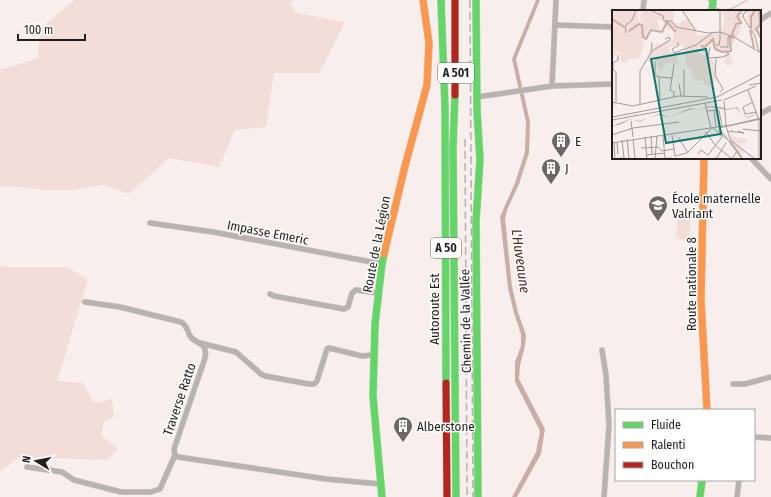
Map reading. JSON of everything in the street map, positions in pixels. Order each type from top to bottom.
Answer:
[{"type":"main road","name":"Route de la Légion","points":[[382,497],[373,396],[373,355],[378,293],[382,264],[405,166],[427,85],[429,43],[423,0]]},
{"type":"main road","name":"Autoroute Est","points":[[441,0],[444,48],[445,115],[447,497]]},
{"type":"main road","name":"A 50","points":[[450,0],[452,31],[453,146]]},
{"type":"main road","name":"Autoroute Est","points":[[455,0],[456,78],[453,146],[456,497]]},
{"type":"main road","name":"Chemin de la Vallée","points":[[476,0],[477,111],[480,126],[481,157],[480,186],[476,221],[478,497]]},
{"type":"main road","points":[[708,10],[709,0]]},
{"type":"main road","points":[[712,10],[713,0]]},
{"type":"main road","name":"Route nationale 8","points":[[704,159],[701,300],[707,409]]},
{"type":"main road","points":[[700,497],[702,481]]},
{"type":"street","points":[[552,86],[556,0]]},
{"type":"street","points":[[643,10],[644,0]]},
{"type":"street","points":[[761,19],[771,13]]},
{"type":"street","points":[[555,25],[612,27]]},
{"type":"street","points":[[477,97],[552,86],[612,84]]},
{"type":"street","points":[[761,113],[771,108]]},
{"type":"street","points":[[752,159],[771,179]]},
{"type":"street","name":"Impasse Emeric","points":[[150,223],[213,232],[382,264]]},
{"type":"street","points":[[270,294],[344,309],[348,307],[352,293],[356,290],[378,293]]},
{"type":"street","points":[[85,302],[174,319],[184,324],[192,338],[200,342],[236,352],[265,376],[308,384],[314,384],[317,381],[327,348],[362,356],[373,355]]},
{"type":"street","name":"Traverse Ratto","points":[[200,342],[205,349],[205,358],[174,449],[175,455],[178,457],[326,479],[380,484]]},
{"type":"street","points":[[602,350],[606,374],[609,425],[604,497]]},
{"type":"street","points":[[733,384],[745,384],[771,377]]},
{"type":"street","points":[[755,437],[771,438]]},
{"type":"street","points":[[27,466],[62,472],[74,480],[121,492],[151,492],[160,489],[175,455]]},
{"type":"street","points":[[737,497],[739,481]]},
{"type":"shaded area","points":[[74,0],[292,0],[291,4],[296,13],[345,22],[319,73],[274,73],[266,127],[235,130],[219,167],[169,158],[129,194],[102,185],[74,190],[46,190],[9,186],[0,187],[0,70],[38,58],[40,29]]},
{"type":"shaded area","points":[[536,0],[540,0],[516,59],[530,122],[529,153],[505,219],[512,287],[518,312],[526,335],[520,365],[519,379],[545,429],[541,454],[517,497],[512,497],[536,452],[540,431],[515,382],[515,362],[521,346],[521,334],[508,288],[500,217],[515,183],[525,152],[526,122],[512,59]]},
{"type":"shaded area","points":[[678,212],[691,213],[689,240],[676,239]]},
{"type":"shaded area","points":[[0,265],[9,267],[68,267],[88,280],[57,381],[82,383],[95,403],[112,399],[114,417],[104,421],[101,435],[118,449],[107,460],[19,457],[0,472]]},
{"type":"tram line","points":[[708,0],[717,8],[722,10],[727,10],[747,0]]},
{"type":"railway","points":[[470,0],[473,497]]},
{"type":"railway","points":[[465,139],[467,497]]},
{"type":"traffic: fast","points":[[441,0],[445,107],[446,383]]},
{"type":"traffic: fast","points":[[476,0],[477,111],[480,159],[476,221],[478,497]]},
{"type":"traffic: fast","points":[[712,10],[713,0]]},
{"type":"traffic: fast","points":[[455,95],[453,146],[456,497]]},
{"type":"traffic: fast","points":[[382,497],[373,396],[375,324],[384,254]]},
{"type":"traffic: fast","points":[[700,497],[702,481]]},
{"type":"traffic: slow","points":[[384,254],[405,166],[427,85],[429,43],[423,0]]},
{"type":"traffic: slow","points":[[704,159],[701,300],[707,409]]},
{"type":"traffic: jam","points":[[455,0],[455,95]]},
{"type":"traffic: jam","points":[[446,383],[447,497]]},
{"type":"place","name":"E","points":[[561,158]]},
{"type":"place","name":"J","points":[[551,185]]},
{"type":"place","name":"École maternelle Valriant","points":[[658,222]]},
{"type":"place","name":"Alberstone","points":[[403,443]]},
{"type":"water label","name":"L'Huveaune","points":[[521,261]]}]
